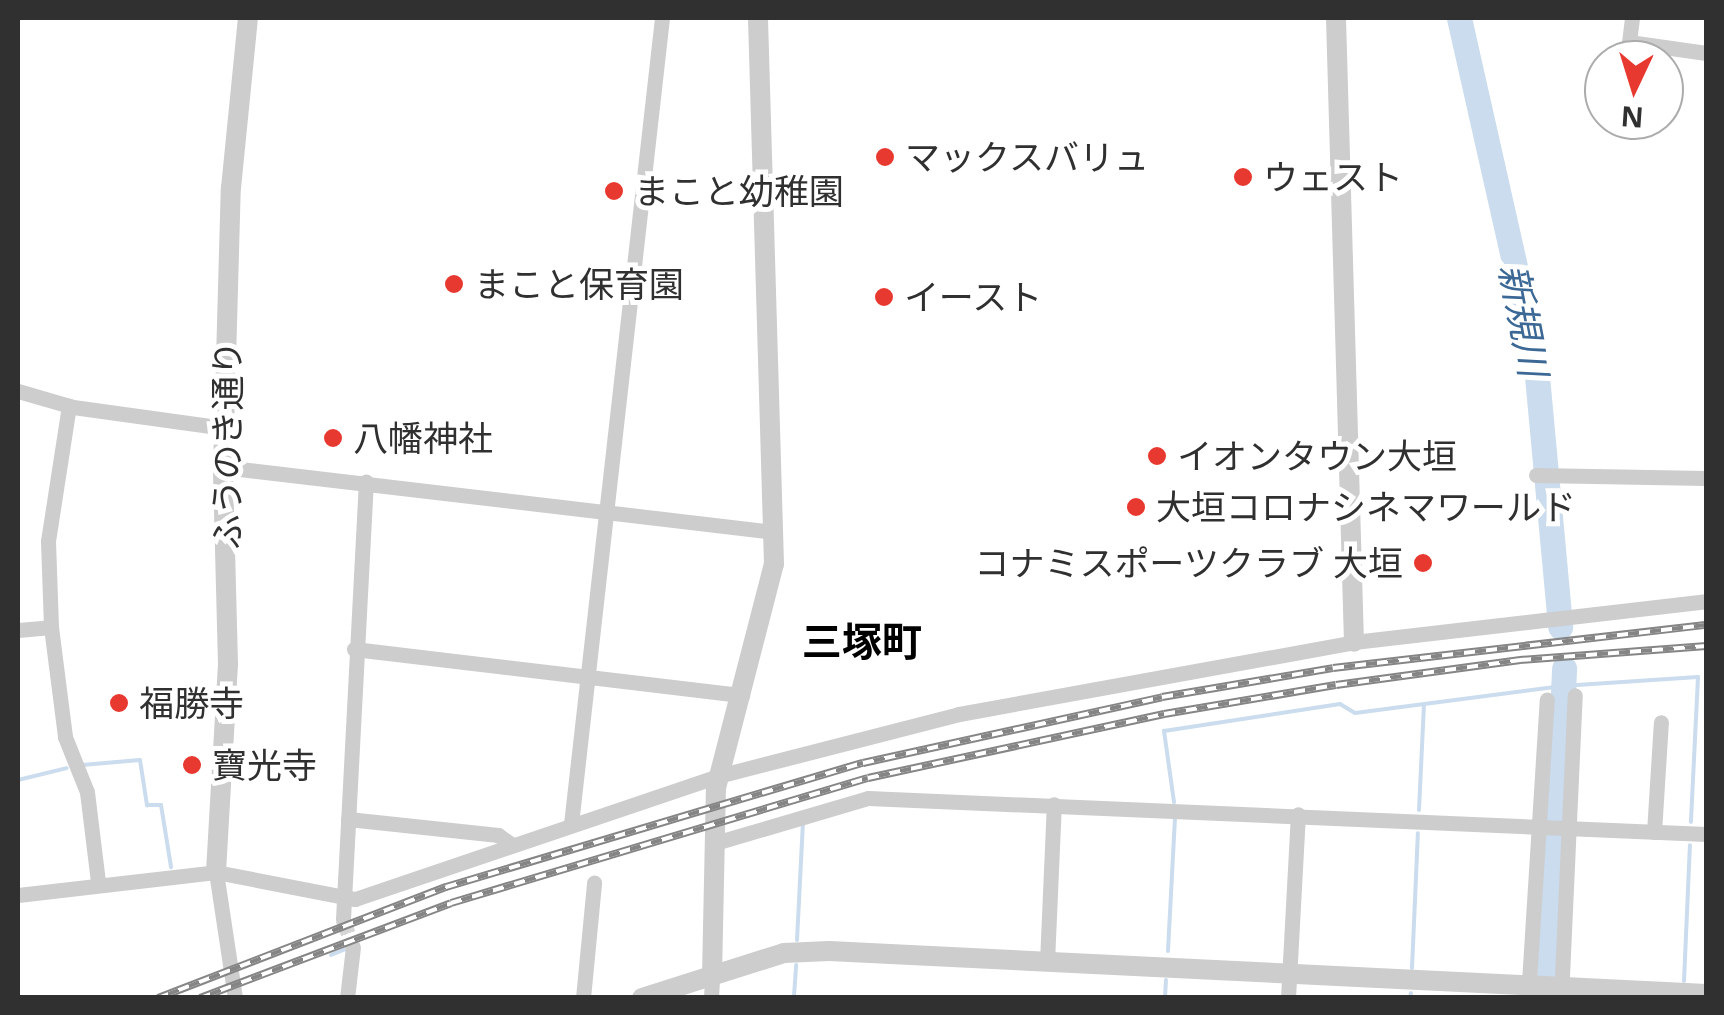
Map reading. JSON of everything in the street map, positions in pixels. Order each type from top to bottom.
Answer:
[{"type":"street","name":"ふうのき通り","points":[[216,872],[228,664],[223,468],[231,188],[248,18]]},
{"type":"street","points":[[571,824],[662,18]]},
{"type":"street","points":[[710,998],[715,843],[722,775],[774,564],[758,18]]},
{"type":"street","points":[[1336,18],[1354,642]]},
{"type":"street","points":[[1632,18],[1629,42],[1706,53]]},
{"type":"street","points":[[18,391],[69,406],[225,428]]},
{"type":"street","points":[[69,406],[48,540],[52,627],[65,736],[86,792],[98,882]]},
{"type":"street","points":[[223,468],[774,532]]},
{"type":"street","points":[[1536,475],[1706,478]]},
{"type":"street","points":[[342,919],[366,482]]},
{"type":"street","points":[[18,895],[98,882],[216,872],[345,899],[722,775],[960,714],[1354,642],[1706,601]]},
{"type":"street","points":[[18,630],[52,627]]},
{"type":"street","points":[[354,649],[742,695]]},
{"type":"street","points":[[1546,991],[1567,828],[1575,695]]},
{"type":"street","points":[[1546,991],[1543,827],[1547,700]]},
{"type":"street","points":[[1654,832],[1661,722]]},
{"type":"street","points":[[715,843],[868,798],[1706,834]]},
{"type":"street","points":[[1047,962],[1054,804]]},
{"type":"street","points":[[1288,998],[1298,814]]},
{"type":"street","points":[[348,819],[498,835],[511,844]]},
{"type":"street","points":[[216,872],[235,998]]},
{"type":"street","points":[[583,998],[594,883]]},
{"type":"street","points":[[347,998],[352,948]]},
{"type":"street","points":[[642,998],[802,952],[1290,974],[1546,991],[1706,994]]},
{"type":"waterway","name":"新規川","points":[[1459,18],[1535,355],[1560,627]]},
{"type":"waterway","name":"新規川","points":[[1548,998],[1564,668]]},
{"type":"waterway","points":[[1174,802],[1164,731],[1340,704],[1355,713],[1562,686],[1698,677],[1691,822]]},
{"type":"waterway","points":[[1419,810],[1424,705]]},
{"type":"waterway","points":[[82,765],[140,760],[147,805],[161,805],[171,867]]},
{"type":"waterway","points":[[18,780],[67,768]]},
{"type":"waterway","points":[[1168,951],[1175,816]]},
{"type":"waterway","points":[[797,940],[803,823]]},
{"type":"waterway","points":[[1412,968],[1418,833]]},
{"type":"waterway","points":[[1684,981],[1690,845]]},
{"type":"waterway","points":[[331,955],[346,949]]},
{"type":"waterway","points":[[794,996],[796,965]]},
{"type":"waterway","points":[[1165,998],[1166,980]]},
{"type":"waterway","points":[[1410,998],[1411,993]]},
{"type":"tunnel","points":[[343,919],[353,947]]},
{"type":"railway","points":[[158,998],[446,887],[863,763],[1162,697],[1333,668],[1706,625]]},
{"type":"railway","points":[[200,998],[451,903],[868,778],[1164,714],[1336,685],[1520,660],[1706,646]]},
{"type":"place","name":"マックスバリュ","points":[[885,157]]},
{"type":"place","name":"ウェスト","points":[[1243,177]]},
{"type":"place","name":"まこと幼稚園","points":[[614,191]]},
{"type":"place","name":"まこと保育園","points":[[454,284]]},
{"type":"place","name":"イースト","points":[[884,297]]},
{"type":"place","name":"八幡神社","points":[[333,438]]},
{"type":"place","name":"イオンタウン大垣","points":[[1157,456]]},
{"type":"place","name":"大垣コロナシネマワールド","points":[[1136,507]]},
{"type":"place","name":"コナミスポーツクラブ 大垣","points":[[1423,563]]},
{"type":"place","name":"福勝寺","points":[[119,703]]},
{"type":"place","name":"寶光寺","points":[[192,765]]},
{"type":"district","name":"三塚町","points":[[862,641]]}]
